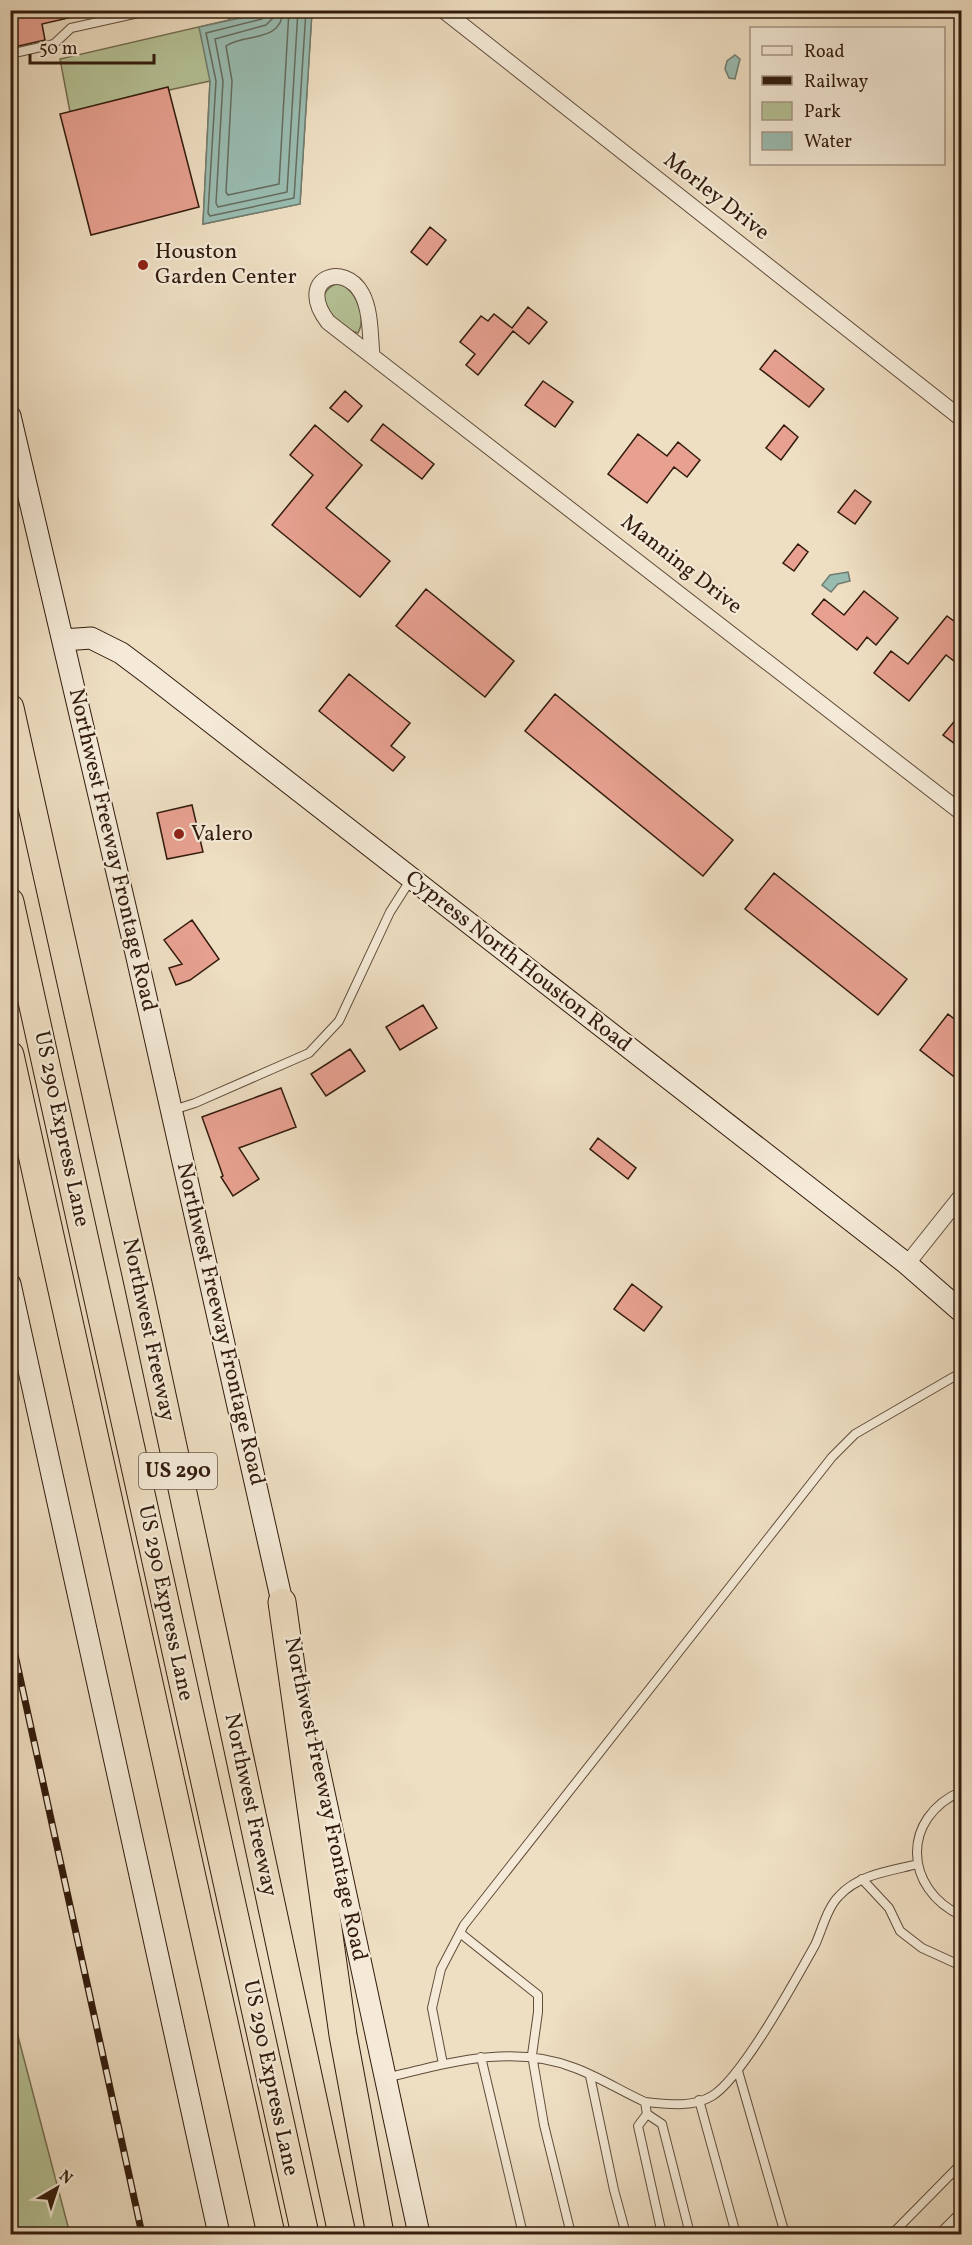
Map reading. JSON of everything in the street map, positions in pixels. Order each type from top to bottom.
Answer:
[{"type":"highway","name":"Northwest Freeway","points":[[10,708],[149,1334],[342,2235]]},
{"type":"highway","name":"US 290 Express Lane","points":[[10,902],[305,2235]]},
{"type":"highway","name":"US 290","points":[[10,1055],[271,2235]]},
{"type":"highway","points":[[282,1602],[343,2035],[380,2235]]},
{"type":"main road","name":"Northwest Freeway Frontage Road","points":[[10,416],[282,1602],[419,2235]]},
{"type":"main road","name":"Cypress North Houston Road","points":[[63,640],[91,638],[121,653],[907,1264],[962,1312]]},
{"type":"main road","points":[[10,1284],[219,2235]]},
{"type":"street","name":"Morley Drive","points":[[443,10],[962,419]]},
{"type":"street","name":"Manning Drive","points":[[372,355],[362,294],[352,281],[339,275],[324,280],[316,292],[317,308],[328,322],[962,813]]},
{"type":"street","points":[[907,1264],[962,1195]]},
{"type":"lane","points":[[10,54],[54,44],[71,28],[152,10]]},
{"type":"lane","points":[[171,1110],[195,1103],[309,1053],[339,1021],[390,912],[411,879]]},
{"type":"lane","points":[[443,2064],[432,2008],[441,1969],[460,1933],[832,1457],[855,1434],[962,1372]]},
{"type":"lane","points":[[962,1791],[947,1797],[930,1812],[920,1831],[916,1853],[920,1875],[930,1894],[947,1909],[962,1916]]},
{"type":"lane","points":[[385,2078],[481,2057],[532,2055],[575,2068],[645,2102],[680,2106],[712,2096],[738,2071],[814,1945],[838,1896],[862,1879],[918,1864]]},
{"type":"lane","points":[[862,1879],[889,1908],[900,1931],[922,1948],[962,1963]]},
{"type":"lane","points":[[460,1933],[537,1995],[538,2012],[532,2055],[544,2125],[571,2235]]},
{"type":"lane","points":[[481,2057],[523,2235]]},
{"type":"lane","points":[[738,2071],[785,2235]]},
{"type":"lane","points":[[590,2076],[626,2235]]},
{"type":"lane","points":[[699,2100],[736,2235]]},
{"type":"lane","points":[[645,2102],[646,2114],[638,2126],[662,2235]]},
{"type":"lane","points":[[646,2114],[662,2124],[690,2235]]},
{"type":"lane","points":[[892,2235],[962,2163]]},
{"type":"green space","points":[[228,11],[312,11],[300,204],[203,224],[210,81],[70,112],[60,59],[229,20]]},
{"type":"green space","points":[[339,283],[350,291],[358,304],[361,319],[358,333],[341,325],[324,302],[324,295],[329,288]]},
{"type":"green space","points":[[10,2007],[14,2021],[70,2234],[11,2234]]},
{"type":"water","points":[[272,11],[312,11],[300,204],[203,224],[210,81],[199,27]]},
{"type":"water","points":[[735,55],[740,59],[735,79],[729,78],[725,69],[727,61]]},
{"type":"water","points":[[848,572],[850,581],[838,584],[831,592],[822,585],[830,575]]},
{"type":"building","points":[[10,10],[77,10],[77,16],[42,24],[45,40],[10,48]]},
{"type":"building","points":[[168,87],[199,207],[91,235],[60,114]]},
{"type":"building","points":[[430,227],[446,240],[427,265],[411,252]]},
{"type":"building","points":[[528,307],[547,322],[529,344],[513,331],[478,375],[466,365],[475,354],[460,342],[481,316],[488,321],[494,314],[512,328]]},
{"type":"building","points":[[775,350],[824,389],[809,407],[760,369]]},
{"type":"building","points":[[543,381],[573,402],[555,427],[525,405]]},
{"type":"building","points":[[345,391],[362,406],[348,422],[330,408]]},
{"type":"building","points":[[383,424],[434,464],[422,479],[371,440]]},
{"type":"building","points":[[315,425],[362,465],[326,508],[390,561],[360,597],[272,525],[313,475],[290,455]]},
{"type":"building","points":[[784,425],[798,437],[781,460],[766,448]]},
{"type":"building","points":[[638,434],[667,456],[678,442],[700,460],[687,477],[674,467],[647,503],[608,474]]},
{"type":"building","points":[[855,490],[871,502],[855,524],[838,512]]},
{"type":"building","points":[[798,544],[808,552],[794,571],[783,563]]},
{"type":"building","points":[[426,589],[514,661],[485,697],[396,626]]},
{"type":"building","points":[[864,591],[898,618],[876,645],[867,637],[857,650],[812,614],[824,599],[844,615]]},
{"type":"building","points":[[947,616],[962,627],[962,667],[946,655],[909,701],[874,673],[891,651],[908,664]]},
{"type":"building","points":[[349,674],[410,723],[391,746],[405,757],[393,771],[319,711]]},
{"type":"building","points":[[555,694],[733,840],[703,876],[525,731]]},
{"type":"building","points":[[962,712],[962,749],[943,735]]},
{"type":"building","points":[[192,805],[203,852],[167,859],[157,813]]},
{"type":"building","points":[[774,873],[907,979],[878,1015],[745,909]]},
{"type":"building","points":[[192,920],[219,959],[190,980],[176,985],[169,968],[182,964],[164,940]]},
{"type":"building","points":[[423,1005],[437,1028],[400,1050],[386,1027]]},
{"type":"building","points":[[948,1014],[962,1025],[962,1083],[920,1050]]},
{"type":"building","points":[[350,1049],[365,1071],[326,1096],[311,1074]]},
{"type":"building","points":[[281,1088],[296,1127],[239,1148],[259,1179],[233,1196],[221,1177],[223,1176],[202,1117]]},
{"type":"building","points":[[598,1138],[636,1168],[628,1179],[590,1149]]},
{"type":"building","points":[[632,1284],[662,1307],[644,1331],[614,1309]]},
{"type":"railway","points":[[10,1632],[142,2234]]},
{"type":"place","name":"Houston Garden Center","points":[[143,265]]},
{"type":"place","name":"Valero","points":[[179,834]]}]
